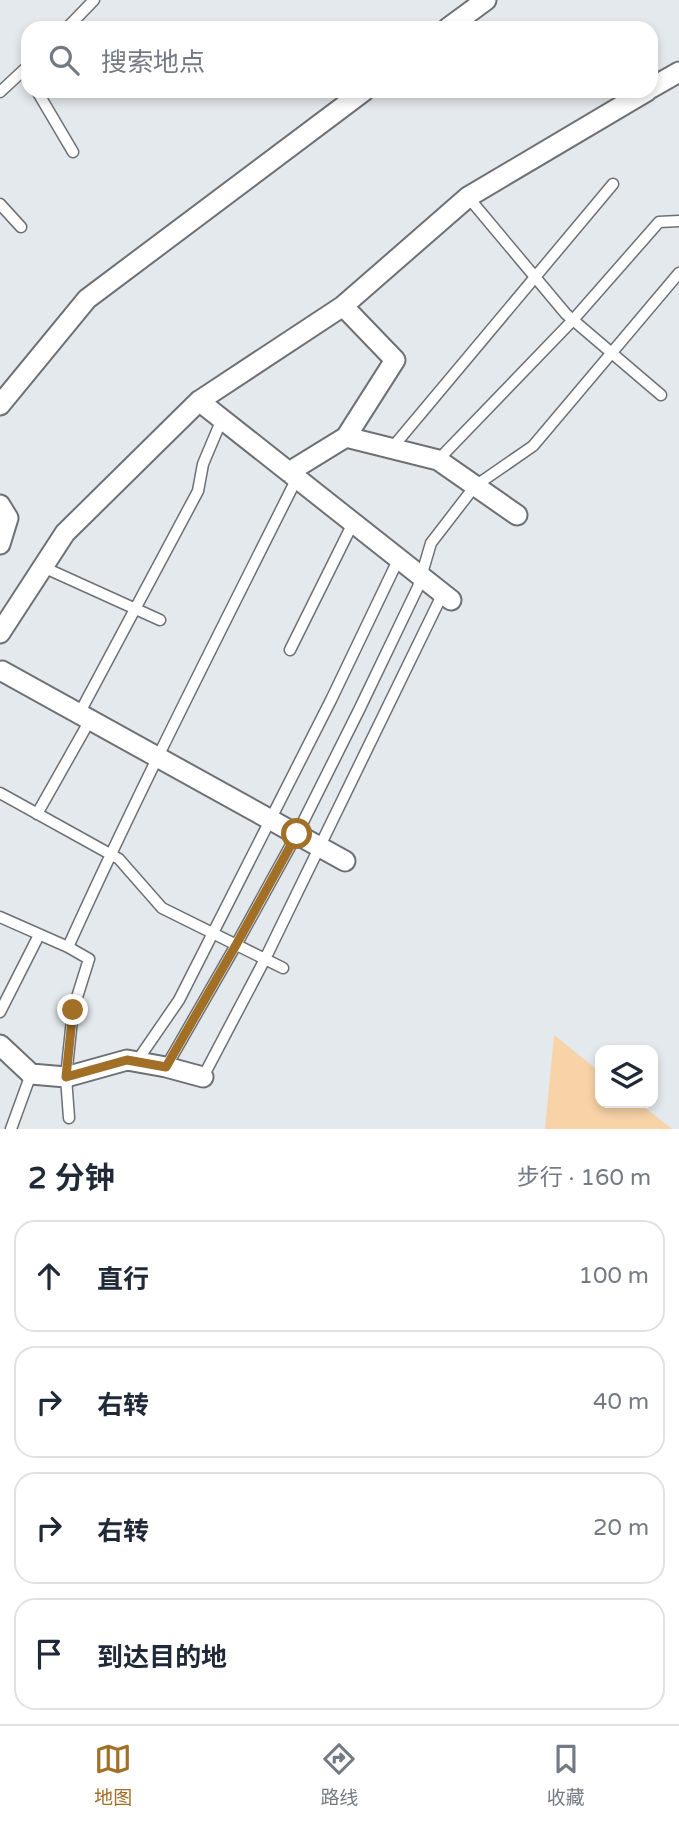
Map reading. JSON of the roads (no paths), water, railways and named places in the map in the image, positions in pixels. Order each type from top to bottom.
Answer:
[{"type":"street","points":[[458,21],[486,0]]},
{"type":"street","points":[[658,85],[679,72]]},
{"type":"street","points":[[0,405],[86,299],[355,98]]},
{"type":"street","points":[[0,633],[65,533],[199,401],[343,306],[468,197],[635,98]]},
{"type":"street","points":[[293,475],[346,437],[395,360],[343,306]]},
{"type":"street","points":[[199,401],[447,596]]},
{"type":"street","points":[[346,437],[438,460],[517,515]]},
{"type":"street","points":[[0,505],[8,518],[0,544]]},
{"type":"street","points":[[1,669],[345,861]]},
{"type":"street","points":[[0,1045],[31,1074],[66,1077],[127,1060],[203,1077]]},
{"type":"lane","points":[[74,21],[94,0]]},
{"type":"lane","points":[[0,92],[21,73]]},
{"type":"lane","points":[[41,98],[73,152]]},
{"type":"lane","points":[[391,448],[613,184]]},
{"type":"lane","points":[[468,197],[566,314],[661,395]]},
{"type":"lane","points":[[0,204],[21,227]]},
{"type":"lane","points":[[438,460],[573,320],[659,222],[679,221]]},
{"type":"lane","points":[[166,1067],[297,834],[418,587],[431,543],[475,486],[533,446],[679,273]]},
{"type":"lane","points":[[37,814],[198,491],[203,464],[222,419]]},
{"type":"lane","points":[[68,947],[110,854],[293,475]]},
{"type":"lane","points":[[290,650],[354,523]]},
{"type":"lane","points":[[137,1062],[178,1000],[271,819],[399,558]]},
{"type":"lane","points":[[43,567],[160,620]]},
{"type":"lane","points":[[203,1077],[447,596]]},
{"type":"lane","points":[[0,793],[119,859],[162,908],[282,968]]},
{"type":"lane","points":[[0,917],[89,959],[73,1010],[66,1077],[69,1118]]},
{"type":"lane","points":[[0,1012],[39,935]]},
{"type":"lane","points":[[11,1129],[31,1074]]}]
